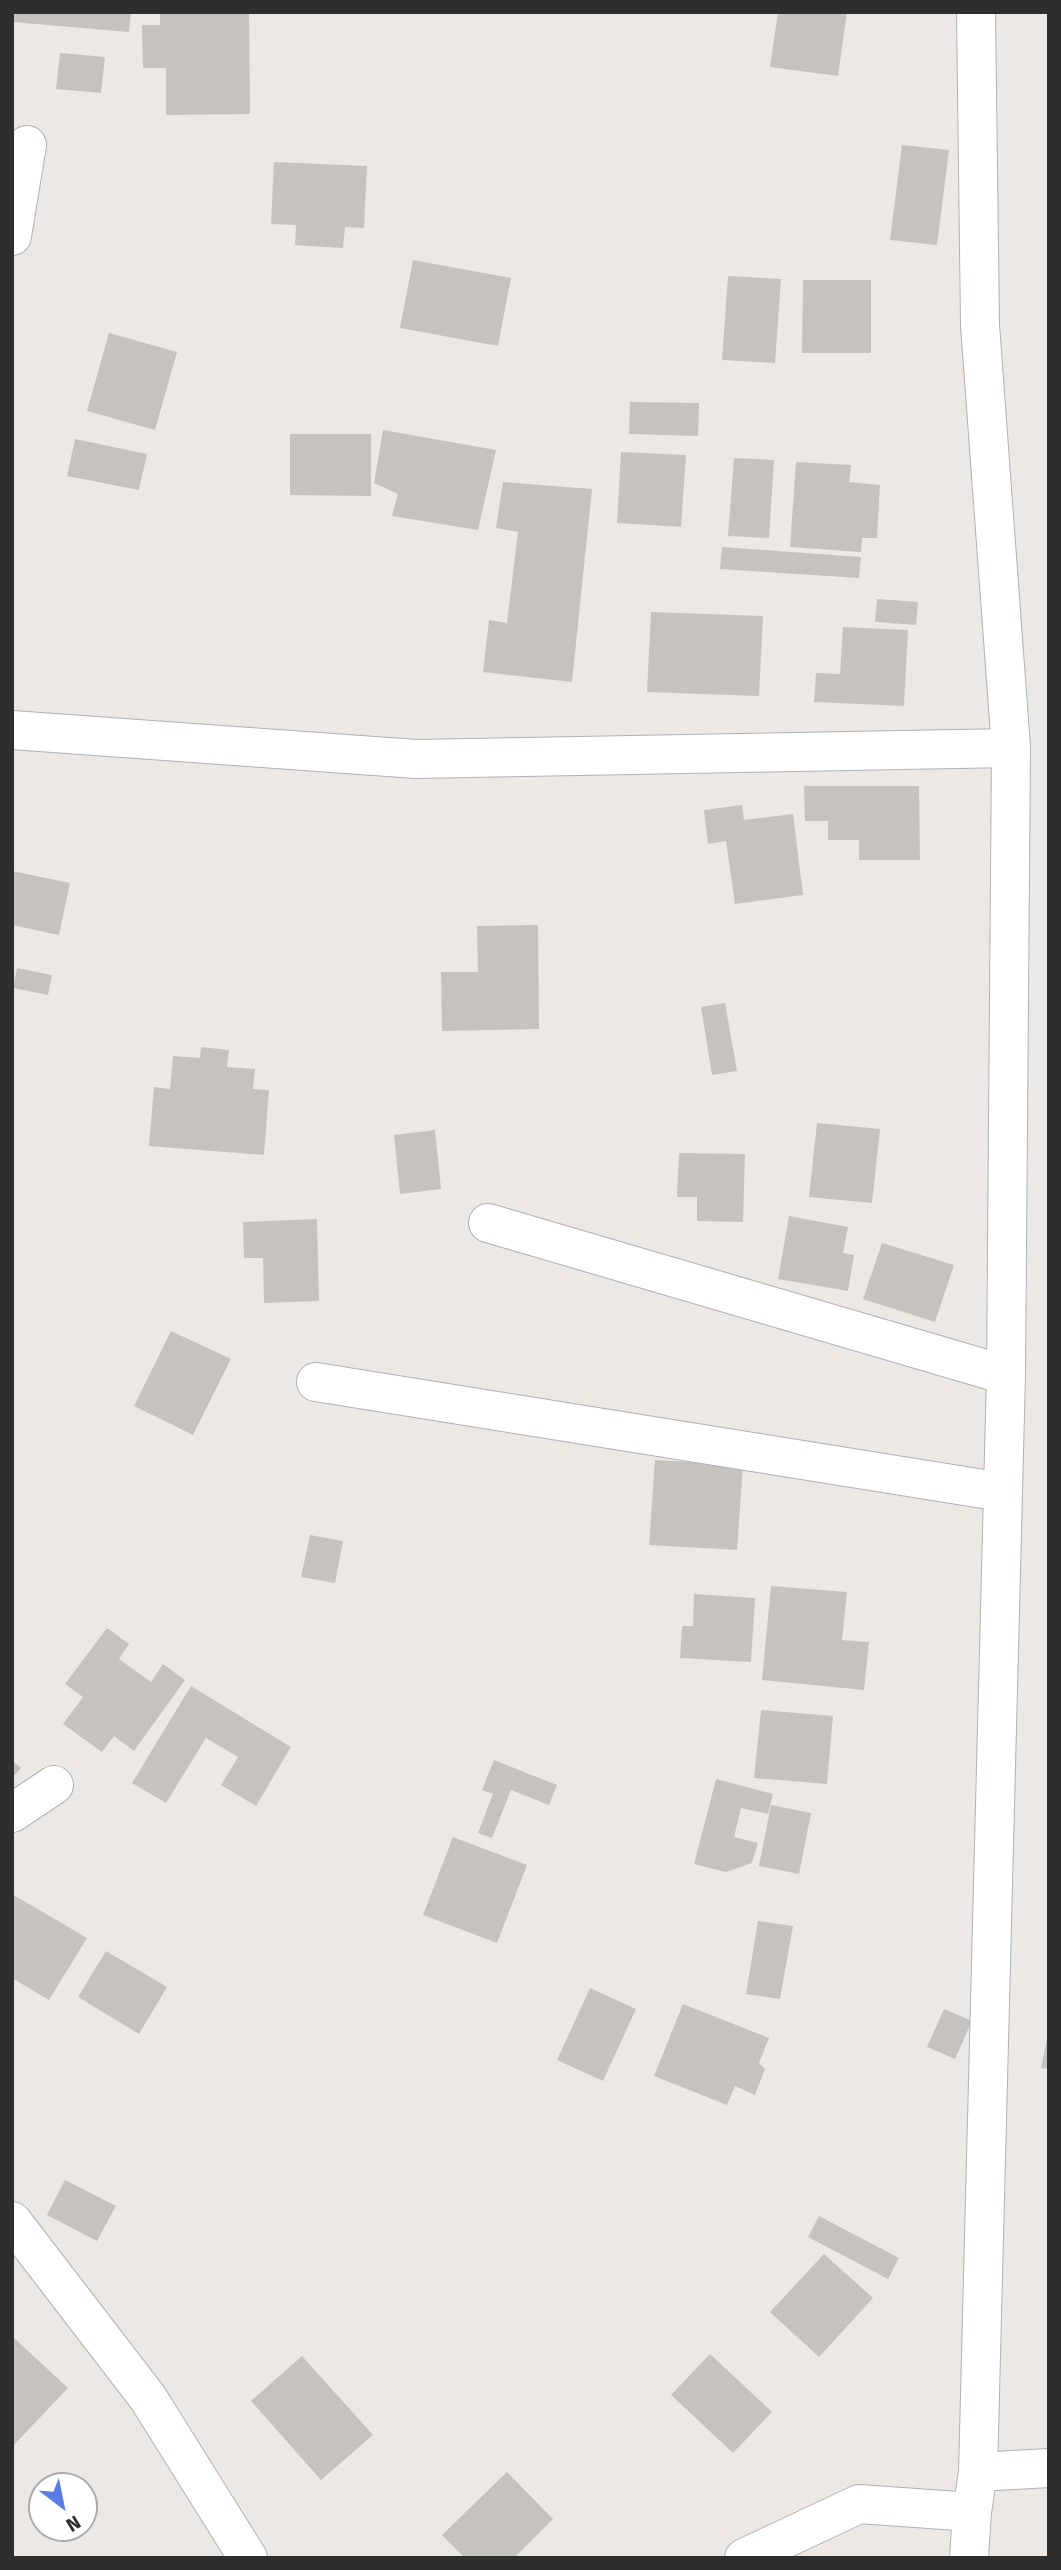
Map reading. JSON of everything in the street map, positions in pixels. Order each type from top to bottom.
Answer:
[{"type":"street","points":[[969,2558],[978,2472],[1006,1374],[1011,748],[980,325],[976,12]]},
{"type":"street","points":[[12,236],[27,145]]},
{"type":"street","points":[[12,730],[416,759],[1011,748]]},
{"type":"street","points":[[488,1223],[1006,1374]]},
{"type":"street","points":[[316,1382],[1002,1492]]},
{"type":"street","points":[[12,1813],[54,1785]]},
{"type":"street","points":[[12,2221],[148,2398],[248,2558]]},
{"type":"street","points":[[978,2472],[1049,2468]]},
{"type":"street","points":[[744,2558],[859,2504],[972,2512]]},
{"type":"building","points":[[12,12],[131,12],[129,32],[12,22]]},
{"type":"building","points":[[160,12],[249,12],[250,114],[166,115],[166,68],[143,68],[142,25],[160,25]]},
{"type":"building","points":[[778,12],[847,12],[838,76],[770,67]]},
{"type":"building","points":[[60,53],[105,57],[101,93],[56,89]]},
{"type":"building","points":[[902,145],[949,150],[937,245],[890,240]]},
{"type":"building","points":[[274,162],[367,166],[364,228],[345,227],[343,248],[295,245],[296,225],[271,224]]},
{"type":"building","points":[[413,260],[511,278],[498,346],[400,328]]},
{"type":"building","points":[[728,276],[781,279],[775,363],[722,360]]},
{"type":"building","points":[[803,280],[871,280],[871,353],[802,353]]},
{"type":"building","points":[[109,333],[177,352],[155,430],[87,411]]},
{"type":"building","points":[[630,402],[699,403],[698,436],[629,434]]},
{"type":"building","points":[[383,430],[496,450],[478,530],[392,516],[398,494],[374,483]]},
{"type":"building","points":[[290,434],[371,434],[371,496],[290,495]]},
{"type":"building","points":[[75,439],[147,454],[139,490],[67,476]]},
{"type":"building","points":[[621,452],[686,455],[681,527],[617,523]]},
{"type":"building","points":[[734,458],[774,460],[769,538],[728,536]]},
{"type":"building","points":[[796,462],[851,465],[849,482],[880,485],[877,538],[862,538],[861,552],[790,547]]},
{"type":"building","points":[[503,482],[592,489],[572,682],[483,672],[489,620],[507,623],[518,532],[496,528]]},
{"type":"building","points":[[722,547],[861,557],[859,578],[720,569]]},
{"type":"building","points":[[877,599],[918,602],[916,625],[875,622]]},
{"type":"building","points":[[651,612],[763,616],[759,696],[647,692]]},
{"type":"building","points":[[843,627],[908,630],[904,706],[814,702],[816,673],[840,674]]},
{"type":"building","points":[[804,786],[919,786],[920,860],[859,860],[859,840],[828,840],[828,821],[805,821]]},
{"type":"building","points":[[742,805],[744,820],[793,814],[803,895],[735,904],[726,841],[708,844],[704,810]]},
{"type":"building","points":[[12,871],[70,883],[59,935],[12,925]]},
{"type":"building","points":[[538,925],[539,1029],[442,1031],[441,972],[478,972],[477,926]]},
{"type":"building","points":[[17,968],[52,975],[48,995],[13,988]]},
{"type":"building","points":[[725,1003],[737,1071],[712,1075],[701,1007]]},
{"type":"building","points":[[201,1047],[229,1050],[227,1067],[255,1069],[253,1089],[269,1090],[264,1155],[149,1146],[154,1087],[170,1089],[173,1056],[200,1058]]},
{"type":"building","points":[[817,1123],[880,1129],[872,1203],[809,1197]]},
{"type":"building","points":[[435,1130],[441,1189],[400,1194],[394,1135]]},
{"type":"building","points":[[679,1153],[745,1154],[743,1222],[697,1221],[697,1197],[677,1197]]},
{"type":"building","points":[[789,1216],[848,1227],[843,1253],[854,1255],[848,1291],[778,1279]]},
{"type":"building","points":[[317,1219],[319,1301],[264,1303],[263,1258],[244,1258],[243,1222]]},
{"type":"building","points":[[882,1243],[954,1265],[935,1322],[863,1299]]},
{"type":"building","points":[[171,1331],[231,1359],[193,1435],[134,1406]]},
{"type":"building","points":[[655,1460],[743,1465],[737,1550],[649,1545]]},
{"type":"building","points":[[310,1535],[343,1541],[335,1583],[301,1577]]},
{"type":"building","points":[[771,1586],[847,1592],[842,1640],[869,1642],[864,1690],[762,1680]]},
{"type":"building","points":[[694,1594],[755,1598],[751,1662],[680,1658],[682,1626],[693,1626]]},
{"type":"building","points":[[107,1628],[129,1644],[119,1659],[151,1682],[163,1664],[185,1680],[134,1751],[114,1736],[102,1752],[63,1724],[83,1697],[65,1684]]},
{"type":"building","points":[[191,1686],[291,1747],[256,1806],[221,1785],[238,1757],[206,1738],[166,1803],[132,1783]]},
{"type":"building","points":[[761,1710],[833,1716],[827,1784],[754,1778]]},
{"type":"building","points":[[494,1760],[557,1785],[549,1805],[511,1790],[492,1838],[478,1833],[493,1794],[482,1790]]},
{"type":"building","points":[[12,1761],[21,1768],[12,1778]]},
{"type":"building","points":[[716,1779],[773,1794],[768,1814],[741,1808],[734,1837],[758,1843],[752,1863],[726,1872],[694,1864]]},
{"type":"building","points":[[771,1805],[811,1813],[799,1874],[759,1866]]},
{"type":"building","points":[[453,1837],[527,1865],[497,1943],[423,1915]]},
{"type":"building","points":[[12,1894],[87,1938],[49,2000],[12,1978]]},
{"type":"building","points":[[758,1921],[793,1926],[780,1999],[746,1994]]},
{"type":"building","points":[[106,1951],[167,1987],[139,2034],[78,1997]]},
{"type":"building","points":[[590,1988],[636,2009],[603,2081],[557,2060]]},
{"type":"building","points":[[683,2004],[769,2038],[759,2063],[765,2069],[755,2095],[735,2086],[727,2105],[654,2076]]},
{"type":"building","points":[[944,2009],[972,2021],[955,2059],[927,2047]]},
{"type":"building","points":[[1049,2035],[1049,2069],[1041,2068]]},
{"type":"building","points":[[65,2180],[116,2206],[97,2241],[47,2215]]},
{"type":"building","points":[[819,2216],[899,2258],[888,2279],[808,2237]]},
{"type":"building","points":[[824,2254],[873,2298],[819,2357],[770,2312]]},
{"type":"building","points":[[14,2338],[68,2388],[12,2447],[12,2340]]},
{"type":"building","points":[[710,2354],[772,2412],[733,2453],[671,2395]]},
{"type":"building","points":[[302,2356],[373,2435],[321,2480],[251,2401]]},
{"type":"building","points":[[507,2472],[553,2519],[514,2558],[465,2558],[442,2535]]}]
